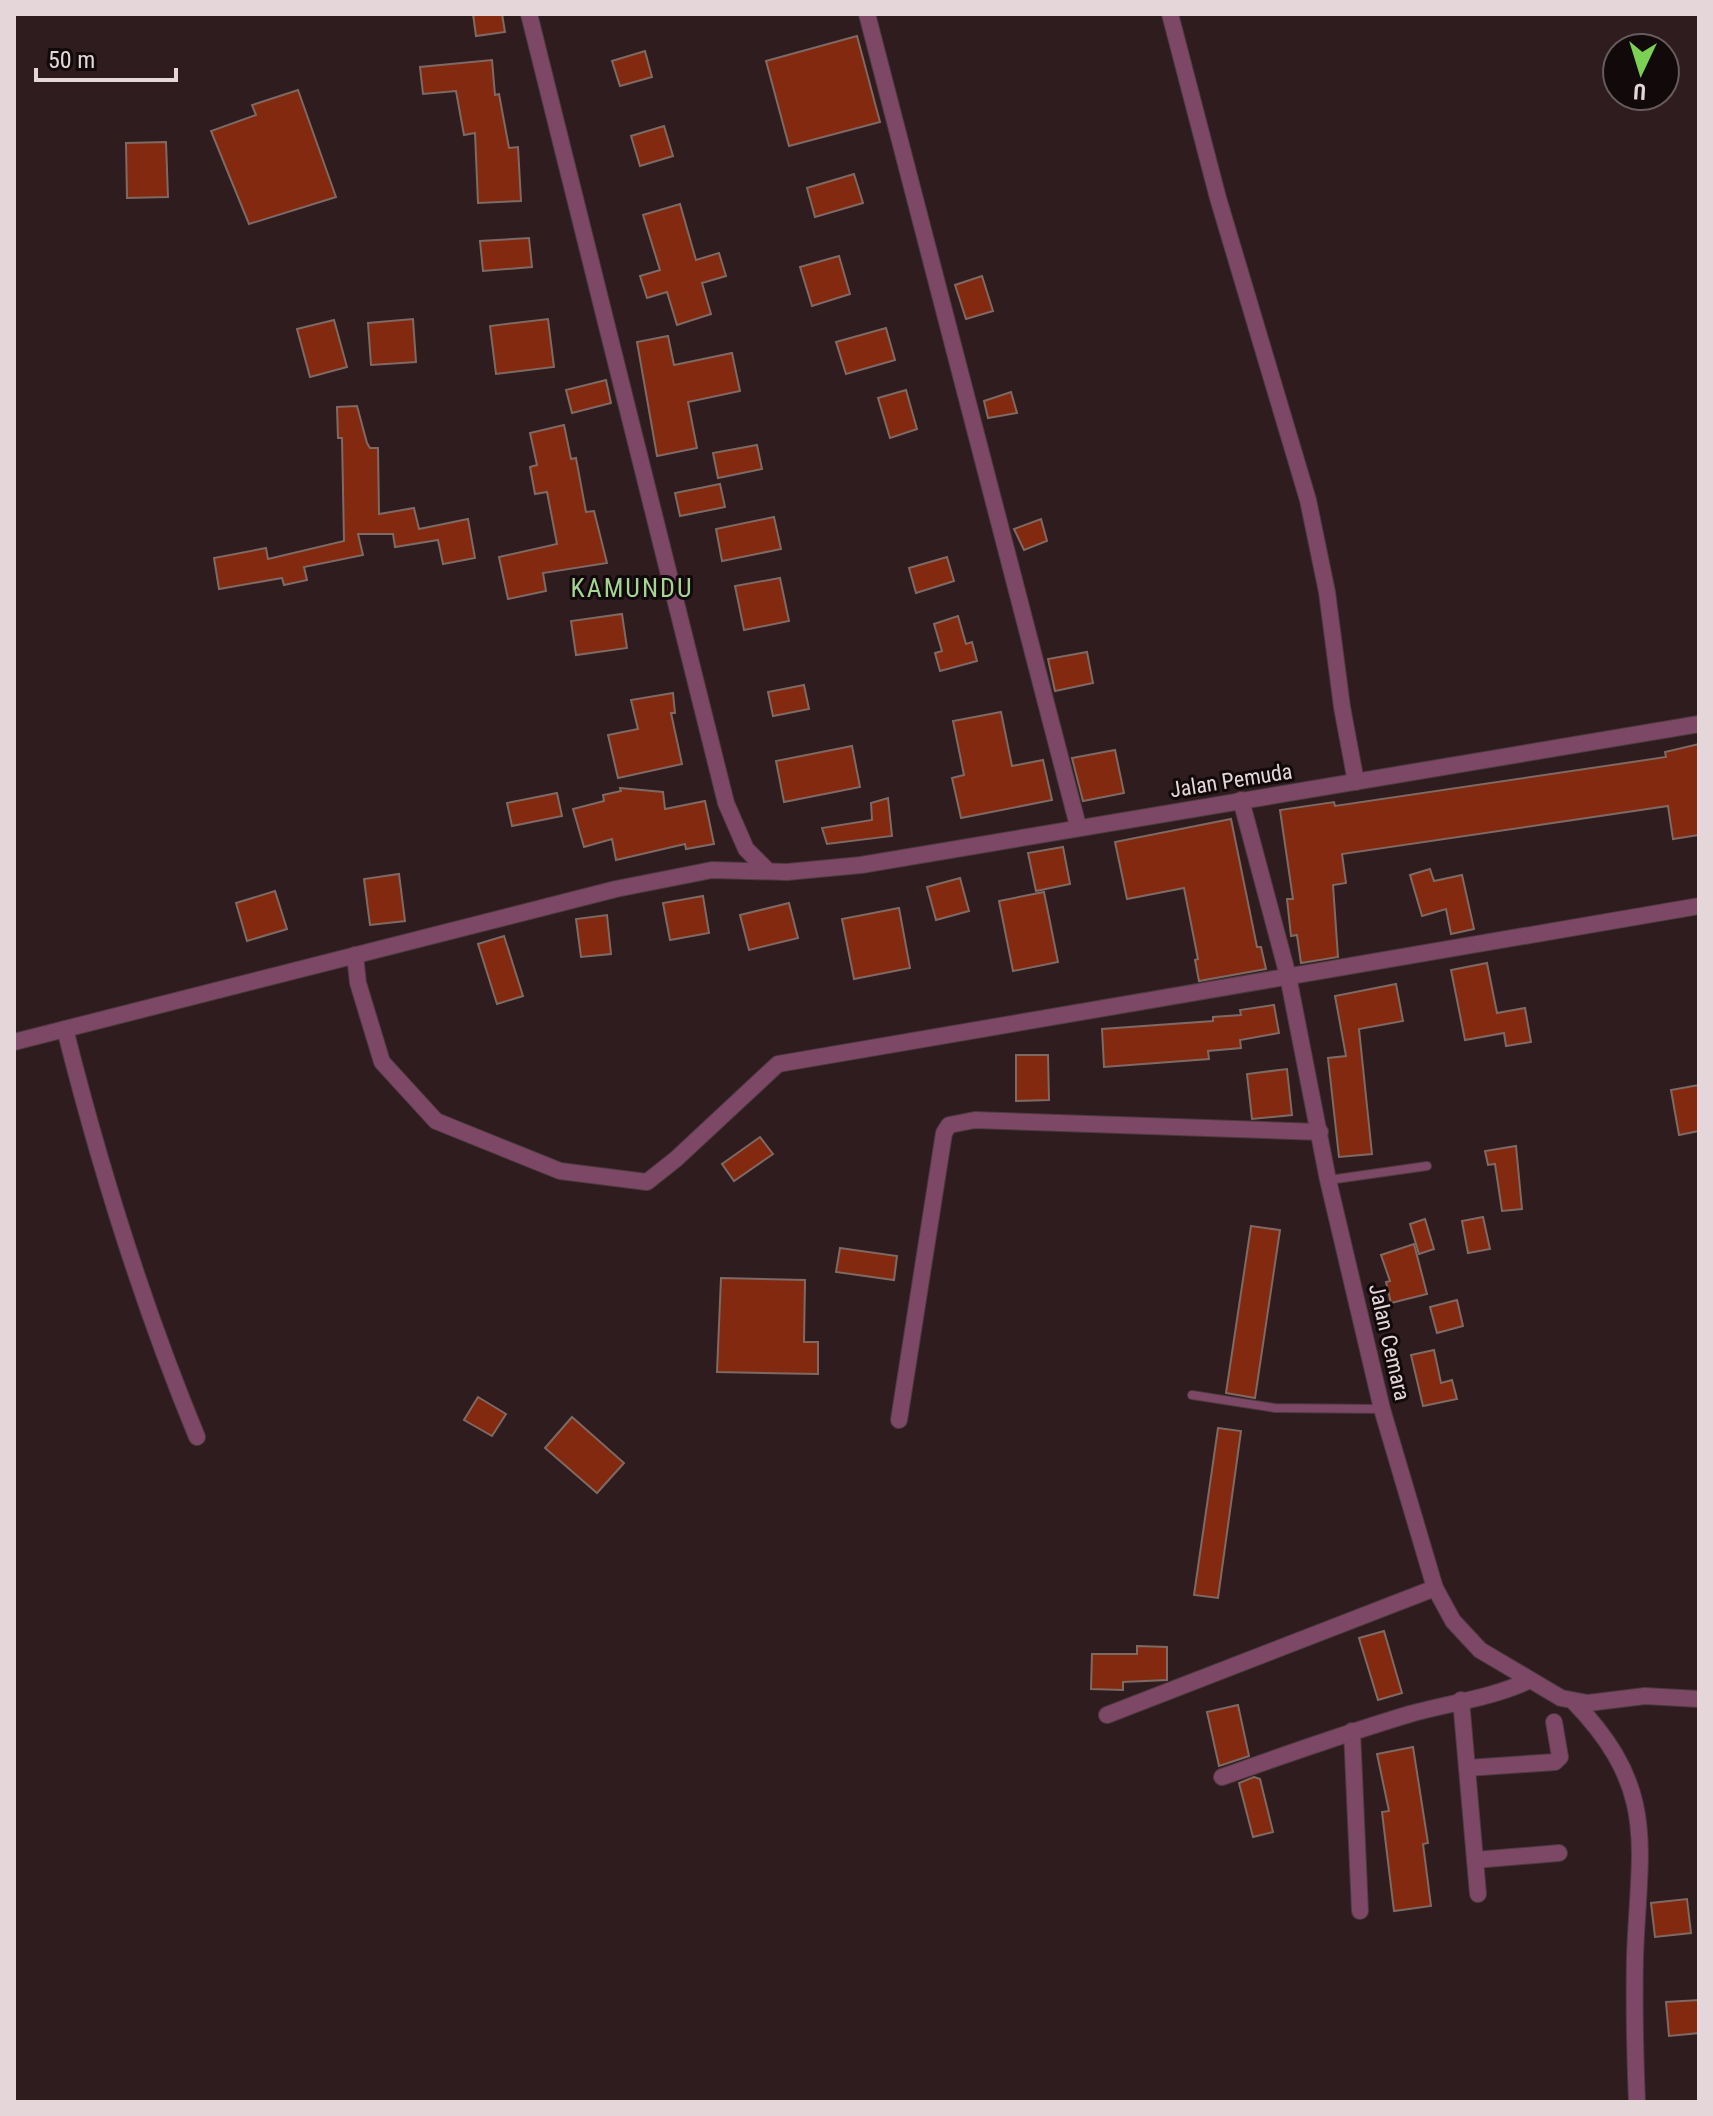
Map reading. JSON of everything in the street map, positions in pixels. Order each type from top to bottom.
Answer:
[{"type":"street","points":[[529,14],[726,803],[746,849],[768,871]]},
{"type":"street","points":[[867,14],[1078,826]]},
{"type":"street","points":[[1170,14],[1218,198],[1308,500],[1327,592],[1342,707],[1356,782]]},
{"type":"street","name":"Jalan Pemuda","points":[[14,1042],[695,872],[787,872],[861,865],[1078,826],[1699,724]]},
{"type":"street","name":"Jalan Cemara","points":[[1241,800],[1288,976],[1328,1180],[1382,1409],[1435,1588],[1453,1621],[1480,1650],[1528,1681],[1574,1702],[1645,1696],[1699,1699]]},
{"type":"street","points":[[355,955],[358,983],[382,1062],[436,1121],[560,1171],[647,1182],[778,1064],[1699,906]]},
{"type":"street","points":[[65,1029],[102,1175],[170,1372],[197,1437]]},
{"type":"street","points":[[899,1420],[944,1133],[949,1125],[975,1120],[1320,1132]]},
{"type":"street","points":[[1107,1715],[1435,1588]]},
{"type":"street","points":[[1222,1777],[1352,1731],[1461,1700],[1499,1695],[1528,1681]]},
{"type":"street","points":[[1461,1700],[1478,1894]]},
{"type":"street","points":[[1574,1702],[1602,1731],[1626,1776],[1639,1814],[1643,1864],[1635,1969],[1637,2102]]},
{"type":"street","points":[[1467,1768],[1555,1762],[1560,1757],[1554,1722]]},
{"type":"street","points":[[1352,1731],[1360,1911]]},
{"type":"street","points":[[1475,1860],[1559,1853]]},
{"type":"lane","points":[[1328,1180],[1427,1166]]},
{"type":"lane","points":[[1192,1395],[1275,1408],[1382,1409]]},
{"type":"building","points":[[473,14],[502,14],[505,32],[476,36]]},
{"type":"building","points":[[857,36],[880,122],[789,146],[766,61]]},
{"type":"building","points":[[645,51],[652,77],[620,86],[612,61]]},
{"type":"building","points":[[492,60],[495,95],[499,94],[509,148],[518,147],[521,201],[478,203],[475,133],[464,135],[456,91],[423,94],[420,67]]},
{"type":"building","points":[[298,90],[336,197],[249,224],[211,131],[256,115],[252,105]]},
{"type":"building","points":[[664,126],[673,156],[640,166],[631,136]]},
{"type":"building","points":[[166,142],[168,197],[127,198],[126,143]]},
{"type":"building","points":[[854,174],[863,203],[815,217],[807,188]]},
{"type":"building","points":[[680,204],[696,260],[719,253],[726,276],[702,283],[711,314],[677,325],[667,292],[647,298],[640,276],[660,270],[643,215]]},
{"type":"building","points":[[529,238],[532,267],[483,271],[480,241]]},
{"type":"building","points":[[839,256],[850,294],[812,306],[800,267]]},
{"type":"building","points":[[982,276],[993,311],[966,319],[955,285]]},
{"type":"building","points":[[413,319],[416,362],[371,365],[368,323]]},
{"type":"building","points":[[548,319],[554,367],[496,374],[490,326]]},
{"type":"building","points":[[334,320],[347,367],[310,377],[297,329]]},
{"type":"building","points":[[886,328],[895,360],[846,374],[836,342]]},
{"type":"building","points":[[668,336],[674,365],[732,353],[740,391],[688,402],[697,448],[657,456],[637,342]]},
{"type":"building","points":[[606,380],[611,403],[572,413],[566,390]]},
{"type":"building","points":[[906,390],[917,429],[890,438],[878,398]]},
{"type":"building","points":[[1011,392],[1017,413],[988,418],[984,401]]},
{"type":"building","points":[[357,406],[367,443],[370,448],[378,448],[379,514],[414,508],[419,529],[468,519],[475,558],[443,564],[438,540],[395,547],[393,534],[358,534],[363,555],[304,567],[307,580],[284,585],[282,578],[219,589],[214,558],[266,548],[268,559],[344,541],[342,438],[338,438],[337,407]]},
{"type":"building","points":[[564,425],[571,459],[576,458],[586,512],[594,511],[607,563],[543,573],[546,591],[508,599],[499,557],[557,544],[547,492],[535,494],[530,467],[537,465],[530,433]]},
{"type":"building","points":[[757,445],[762,469],[718,478],[713,453]]},
{"type":"building","points":[[720,484],[725,507],[680,516],[675,493]]},
{"type":"building","points":[[774,517],[781,549],[722,561],[716,529]]},
{"type":"building","points":[[1041,519],[1047,541],[1024,550],[1014,529]]},
{"type":"building","points":[[947,557],[954,581],[916,593],[909,568]]},
{"type":"building","points":[[780,578],[789,621],[744,630],[735,586]]},
{"type":"building","points":[[622,614],[627,648],[576,655],[571,621]]},
{"type":"building","points":[[958,616],[966,644],[972,642],[977,661],[940,671],[935,653],[942,651],[934,624]]},
{"type":"building","points":[[1087,652],[1093,683],[1055,691],[1048,659]]},
{"type":"building","points":[[804,685],[809,709],[773,716],[768,692]]},
{"type":"building","points":[[673,693],[675,713],[671,713],[682,764],[618,778],[608,735],[638,729],[631,700]]},
{"type":"building","points":[[1001,712],[1012,766],[1043,760],[1052,800],[961,818],[952,778],[964,775],[953,721]]},
{"type":"building","points":[[1699,744],[1699,835],[1673,839],[1668,806],[1342,854],[1346,883],[1333,885],[1338,957],[1301,963],[1297,935],[1291,936],[1287,899],[1293,899],[1280,810],[1334,802],[1335,806],[1666,757],[1665,752]]},
{"type":"building","points":[[852,746],[860,787],[784,802],[776,761]]},
{"type":"building","points":[[1115,750],[1124,793],[1083,801],[1072,758]]},
{"type":"building","points":[[620,788],[663,792],[665,809],[705,801],[714,844],[686,849],[685,844],[616,860],[612,839],[584,847],[573,809],[604,801],[603,795],[621,791]]},
{"type":"building","points":[[557,793],[562,816],[512,826],[507,803]]},
{"type":"building","points":[[888,798],[892,836],[827,844],[822,828],[872,820],[871,803]]},
{"type":"building","points":[[1231,819],[1257,947],[1261,947],[1266,969],[1199,981],[1195,960],[1198,959],[1184,888],[1127,899],[1115,842]]},
{"type":"building","points":[[1063,847],[1070,884],[1036,891],[1028,853]]},
{"type":"building","points":[[1430,869],[1434,881],[1462,875],[1474,929],[1451,934],[1446,909],[1422,916],[1410,875]]},
{"type":"building","points":[[399,874],[405,921],[370,925],[364,879]]},
{"type":"building","points":[[960,878],[969,911],[936,920],[927,887]]},
{"type":"building","points":[[275,891],[287,929],[247,941],[236,903]]},
{"type":"building","points":[[1044,892],[1058,962],[1013,971],[999,901]]},
{"type":"building","points":[[703,896],[709,933],[670,940],[663,903]]},
{"type":"building","points":[[789,903],[798,938],[749,950],[740,915]]},
{"type":"building","points":[[899,908],[910,968],[854,979],[842,919]]},
{"type":"building","points":[[607,915],[611,954],[581,957],[576,919]]},
{"type":"building","points":[[504,936],[523,996],[497,1004],[478,944]]},
{"type":"building","points":[[1487,963],[1497,1013],[1525,1008],[1531,1042],[1506,1046],[1504,1033],[1465,1040],[1451,970]]},
{"type":"building","points":[[1396,984],[1403,1021],[1359,1029],[1372,1154],[1339,1157],[1328,1058],[1346,1056],[1335,996]]},
{"type":"building","points":[[1274,1005],[1279,1033],[1240,1040],[1241,1048],[1208,1051],[1209,1059],[1104,1067],[1102,1029],[1213,1021],[1213,1017],[1241,1015],[1240,1010]]},
{"type":"building","points":[[1016,1055],[1048,1055],[1049,1100],[1016,1101]]},
{"type":"building","points":[[1287,1069],[1292,1115],[1252,1119],[1247,1074]]},
{"type":"building","points":[[1699,1085],[1699,1131],[1679,1135],[1671,1090]]},
{"type":"building","points":[[760,1137],[773,1154],[734,1181],[722,1164]]},
{"type":"building","points":[[1516,1146],[1522,1209],[1502,1211],[1495,1164],[1488,1165],[1485,1151]]},
{"type":"building","points":[[1483,1217],[1490,1249],[1468,1253],[1462,1221]]},
{"type":"building","points":[[1425,1219],[1434,1249],[1419,1254],[1410,1224]]},
{"type":"building","points":[[1251,1226],[1280,1230],[1255,1398],[1226,1393]]},
{"type":"building","points":[[1414,1244],[1427,1294],[1391,1303],[1386,1282],[1390,1281],[1381,1255]]},
{"type":"building","points":[[840,1248],[897,1256],[894,1280],[836,1272]]},
{"type":"building","points":[[721,1278],[805,1280],[804,1342],[818,1342],[818,1374],[717,1372]]},
{"type":"building","points":[[1457,1300],[1463,1326],[1437,1333],[1430,1307]]},
{"type":"building","points":[[1434,1350],[1441,1383],[1452,1380],[1457,1399],[1423,1406],[1411,1355]]},
{"type":"building","points":[[478,1397],[506,1414],[492,1436],[464,1420]]},
{"type":"building","points":[[572,1417],[624,1463],[597,1493],[545,1448]]},
{"type":"building","points":[[1218,1428],[1241,1431],[1218,1598],[1194,1595]]},
{"type":"building","points":[[1384,1631],[1402,1693],[1378,1700],[1359,1638]]},
{"type":"building","points":[[1137,1646],[1167,1647],[1167,1680],[1123,1682],[1123,1690],[1091,1689],[1092,1654],[1137,1654]]},
{"type":"building","points":[[1238,1705],[1249,1756],[1219,1766],[1207,1712]]},
{"type":"building","points":[[1413,1747],[1428,1843],[1423,1844],[1431,1906],[1394,1911],[1382,1812],[1389,1811],[1377,1754]]},
{"type":"building","points":[[1254,1777],[1260,1779],[1273,1832],[1253,1837],[1239,1783]]},
{"type":"building","points":[[1687,1899],[1691,1933],[1655,1937],[1651,1903]]},
{"type":"building","points":[[1699,2000],[1699,2033],[1669,2036],[1666,2002]]},
{"type":"district","name":"KAMUNDU","points":[[632,588]]}]
